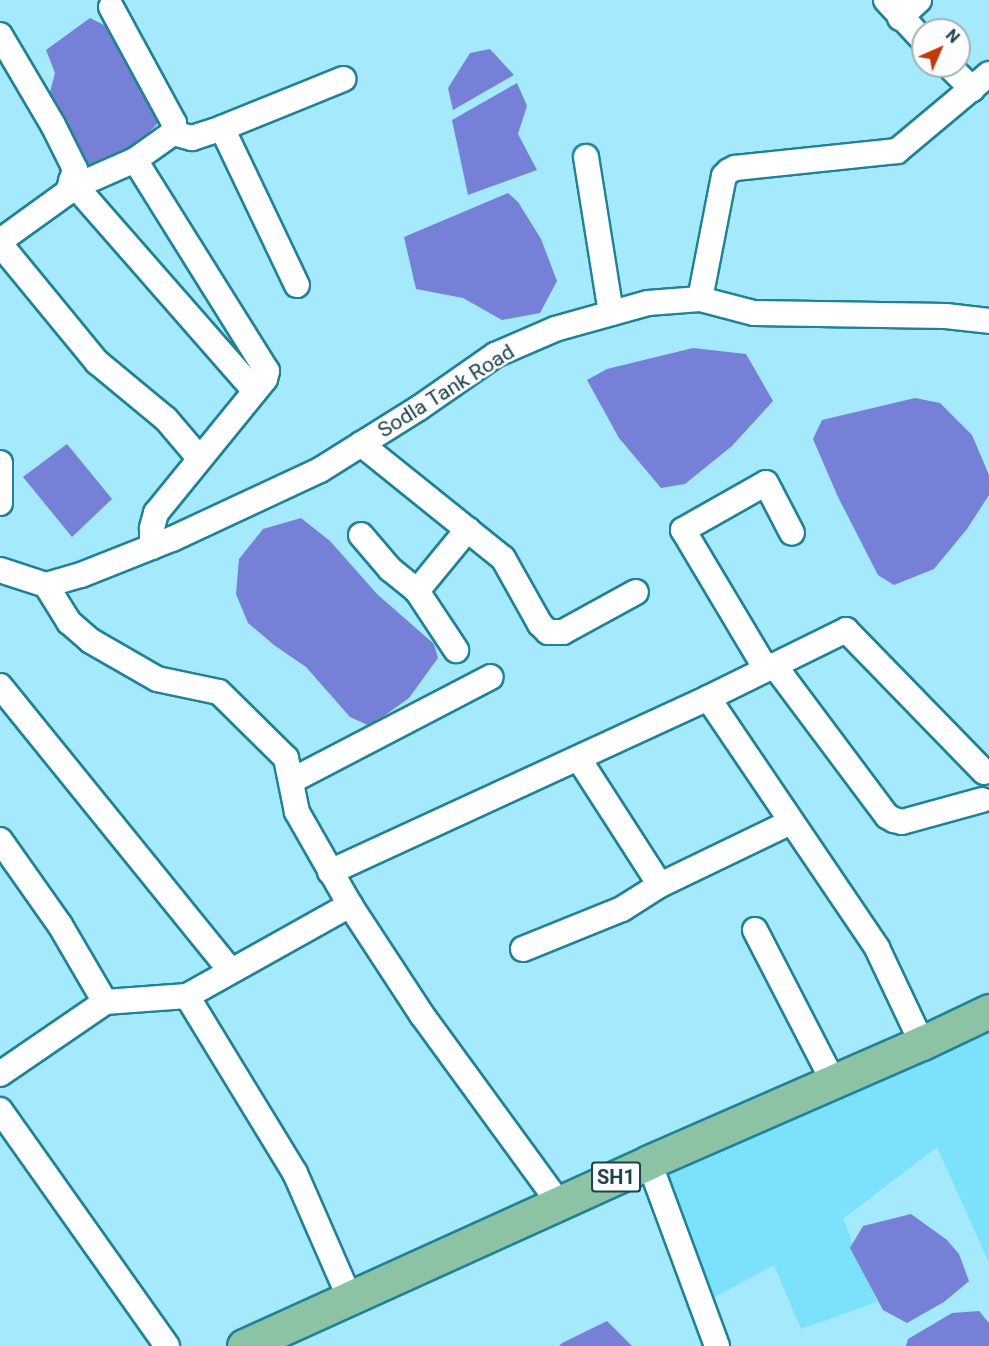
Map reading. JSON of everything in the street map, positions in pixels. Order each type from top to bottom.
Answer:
[{"type":"main road","name":"SH1","points":[[244,1346],[989,1011]]},
{"type":"street","points":[[911,28],[893,9],[920,0]]},
{"type":"street","points":[[111,7],[174,123],[173,134]]},
{"type":"street","points":[[0,35],[53,125],[75,169],[74,183],[68,192],[0,242],[97,362],[166,419],[200,459]]},
{"type":"street","points":[[74,183],[135,160],[173,134],[192,138],[343,79]]},
{"type":"street","points":[[700,298],[724,176],[729,171],[735,168],[897,151],[981,81]]},
{"type":"street","points":[[222,128],[297,285]]},
{"type":"street","points":[[586,157],[611,313]]},
{"type":"street","points":[[135,160],[265,364],[267,371],[266,379],[156,513],[152,528],[152,547]]},
{"type":"street","points":[[74,183],[255,391]]},
{"type":"street","name":"Sodla Tank Road","points":[[46,585],[81,575],[152,547],[281,489],[320,470],[495,356],[555,329],[611,313],[648,303],[700,298],[754,313],[946,316],[989,321]]},
{"type":"street","points":[[361,444],[503,558],[540,624],[548,632],[563,632],[636,592]]},
{"type":"street","points":[[0,463],[0,503]]},
{"type":"street","points":[[330,872],[708,698],[770,667],[846,630],[987,770],[978,790],[986,808],[902,822],[887,816],[770,667],[683,530],[766,483],[792,533]]},
{"type":"street","points":[[417,591],[468,529]]},
{"type":"street","points":[[362,535],[390,569],[417,591],[456,650]]},
{"type":"street","points":[[0,570],[46,585],[69,622],[92,641],[134,668],[157,679],[219,692],[286,758],[297,812],[330,872],[422,1014],[559,1203]]},
{"type":"street","points":[[291,781],[491,676]]},
{"type":"street","points":[[0,686],[230,970]]},
{"type":"street","points":[[708,698],[877,948],[922,1043]]},
{"type":"street","points":[[578,758],[660,885]]},
{"type":"street","points":[[523,949],[622,909],[660,885],[791,822]]},
{"type":"street","points":[[0,840],[60,925],[105,1002]]},
{"type":"street","points":[[0,1074],[105,1002],[187,996],[350,904]]},
{"type":"street","points":[[755,930],[833,1081]]},
{"type":"street","points":[[187,996],[295,1173],[350,1299]]},
{"type":"street","points":[[0,1110],[167,1346]]},
{"type":"street","points":[[649,1162],[717,1346]]},
{"type":"shaded area","points":[[90,18],[112,29],[138,70],[158,123],[128,154],[93,172],[50,92],[55,73],[46,50]]},
{"type":"shaded area","points":[[490,49],[514,75],[453,110],[448,88],[470,53]]},
{"type":"shaded area","points":[[517,83],[527,106],[518,134],[537,170],[468,195],[452,120]]},
{"type":"shaded area","points":[[508,193],[518,202],[541,239],[557,281],[540,313],[502,320],[463,298],[416,289],[404,237]]},
{"type":"shaded area","points":[[693,348],[746,354],[773,401],[732,446],[685,484],[661,488],[619,438],[587,380],[607,369]]},
{"type":"shaded area","points":[[915,398],[940,403],[972,435],[989,475],[989,495],[967,529],[934,569],[894,585],[878,575],[838,497],[813,439],[822,420]]},
{"type":"shaded area","points":[[67,444],[112,499],[72,537],[23,477]]},
{"type":"shaded area","points":[[301,518],[330,541],[377,594],[434,644],[438,658],[409,698],[370,726],[350,717],[306,667],[274,645],[248,623],[236,594],[239,559],[263,529]]},
{"type":"shaded area","points":[[989,1033],[989,1263],[937,1147],[843,1219],[877,1302],[801,1329],[774,1265],[711,1299],[667,1172]]},
{"type":"shaded area","points":[[911,1214],[947,1240],[959,1254],[969,1281],[944,1302],[907,1323],[883,1310],[850,1248],[863,1226]]},
{"type":"shaded area","points":[[979,1311],[989,1323],[989,1346],[906,1346],[908,1339],[952,1313]]},
{"type":"shaded area","points":[[607,1321],[632,1346],[559,1346],[562,1343]]}]
